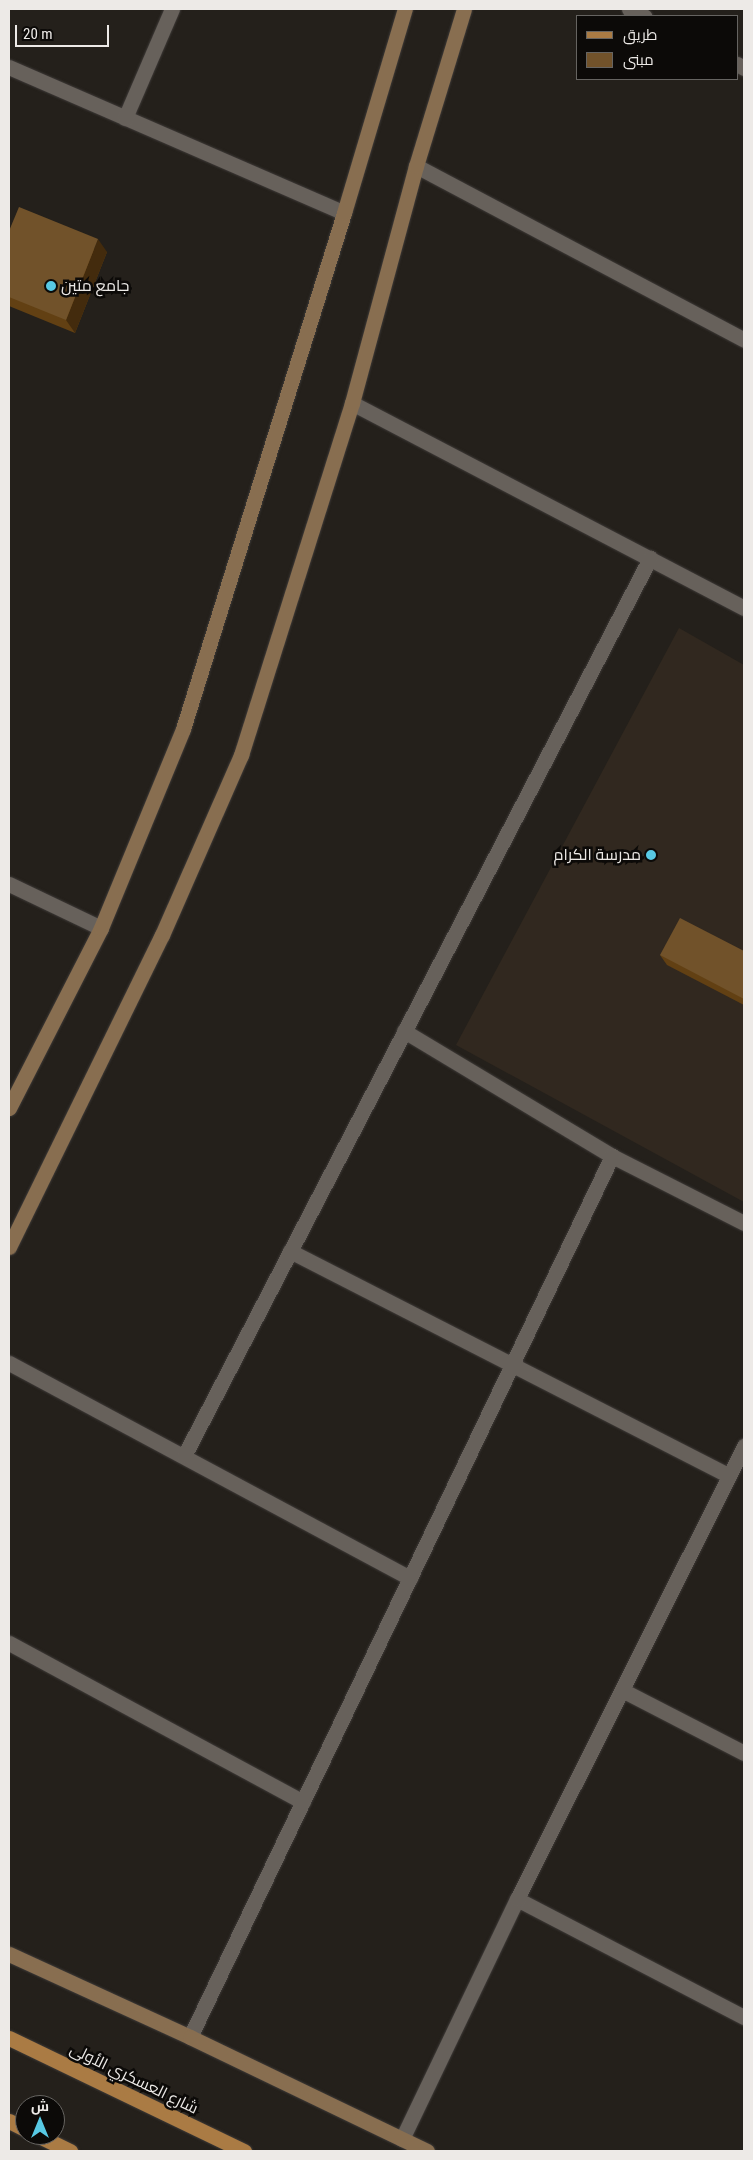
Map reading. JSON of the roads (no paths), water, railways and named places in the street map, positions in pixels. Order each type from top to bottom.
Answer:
[{"type":"main road","points":[[9,1108],[101,928],[183,729],[344,213],[405,9]]},
{"type":"main road","points":[[9,1248],[162,935],[241,755],[352,403],[416,166],[464,9]]},
{"type":"main road","points":[[9,1954],[190,2037],[426,2151]]},
{"type":"main road","name":"شارع العسكري الأولى","points":[[9,2038],[244,2151]]},
{"type":"main road","points":[[58,2145],[70,2151]]},
{"type":"street","points":[[125,118],[172,9]]},
{"type":"street","points":[[629,9],[642,15]]},
{"type":"street","points":[[9,67],[344,213]]},
{"type":"street","points":[[416,166],[744,340]]},
{"type":"street","points":[[352,403],[744,608]]},
{"type":"street","points":[[184,1456],[650,558]]},
{"type":"street","points":[[9,884],[101,928]]},
{"type":"street","points":[[404,1031],[612,1156],[744,1223]]},
{"type":"street","points":[[190,2037],[612,1156]]},
{"type":"street","points":[[290,1251],[729,1476]]},
{"type":"street","points":[[9,1363],[410,1578]]},
{"type":"street","points":[[402,2139],[517,1899],[744,1446]]},
{"type":"street","points":[[9,1643],[303,1802]]},
{"type":"street","points":[[622,1690],[744,1753]]},
{"type":"street","points":[[517,1899],[744,2016]]},
{"type":"place","name":"جامع متين","points":[[51,286]]},
{"type":"place","name":"مدرسة الكرام","points":[[651,855]]}]
